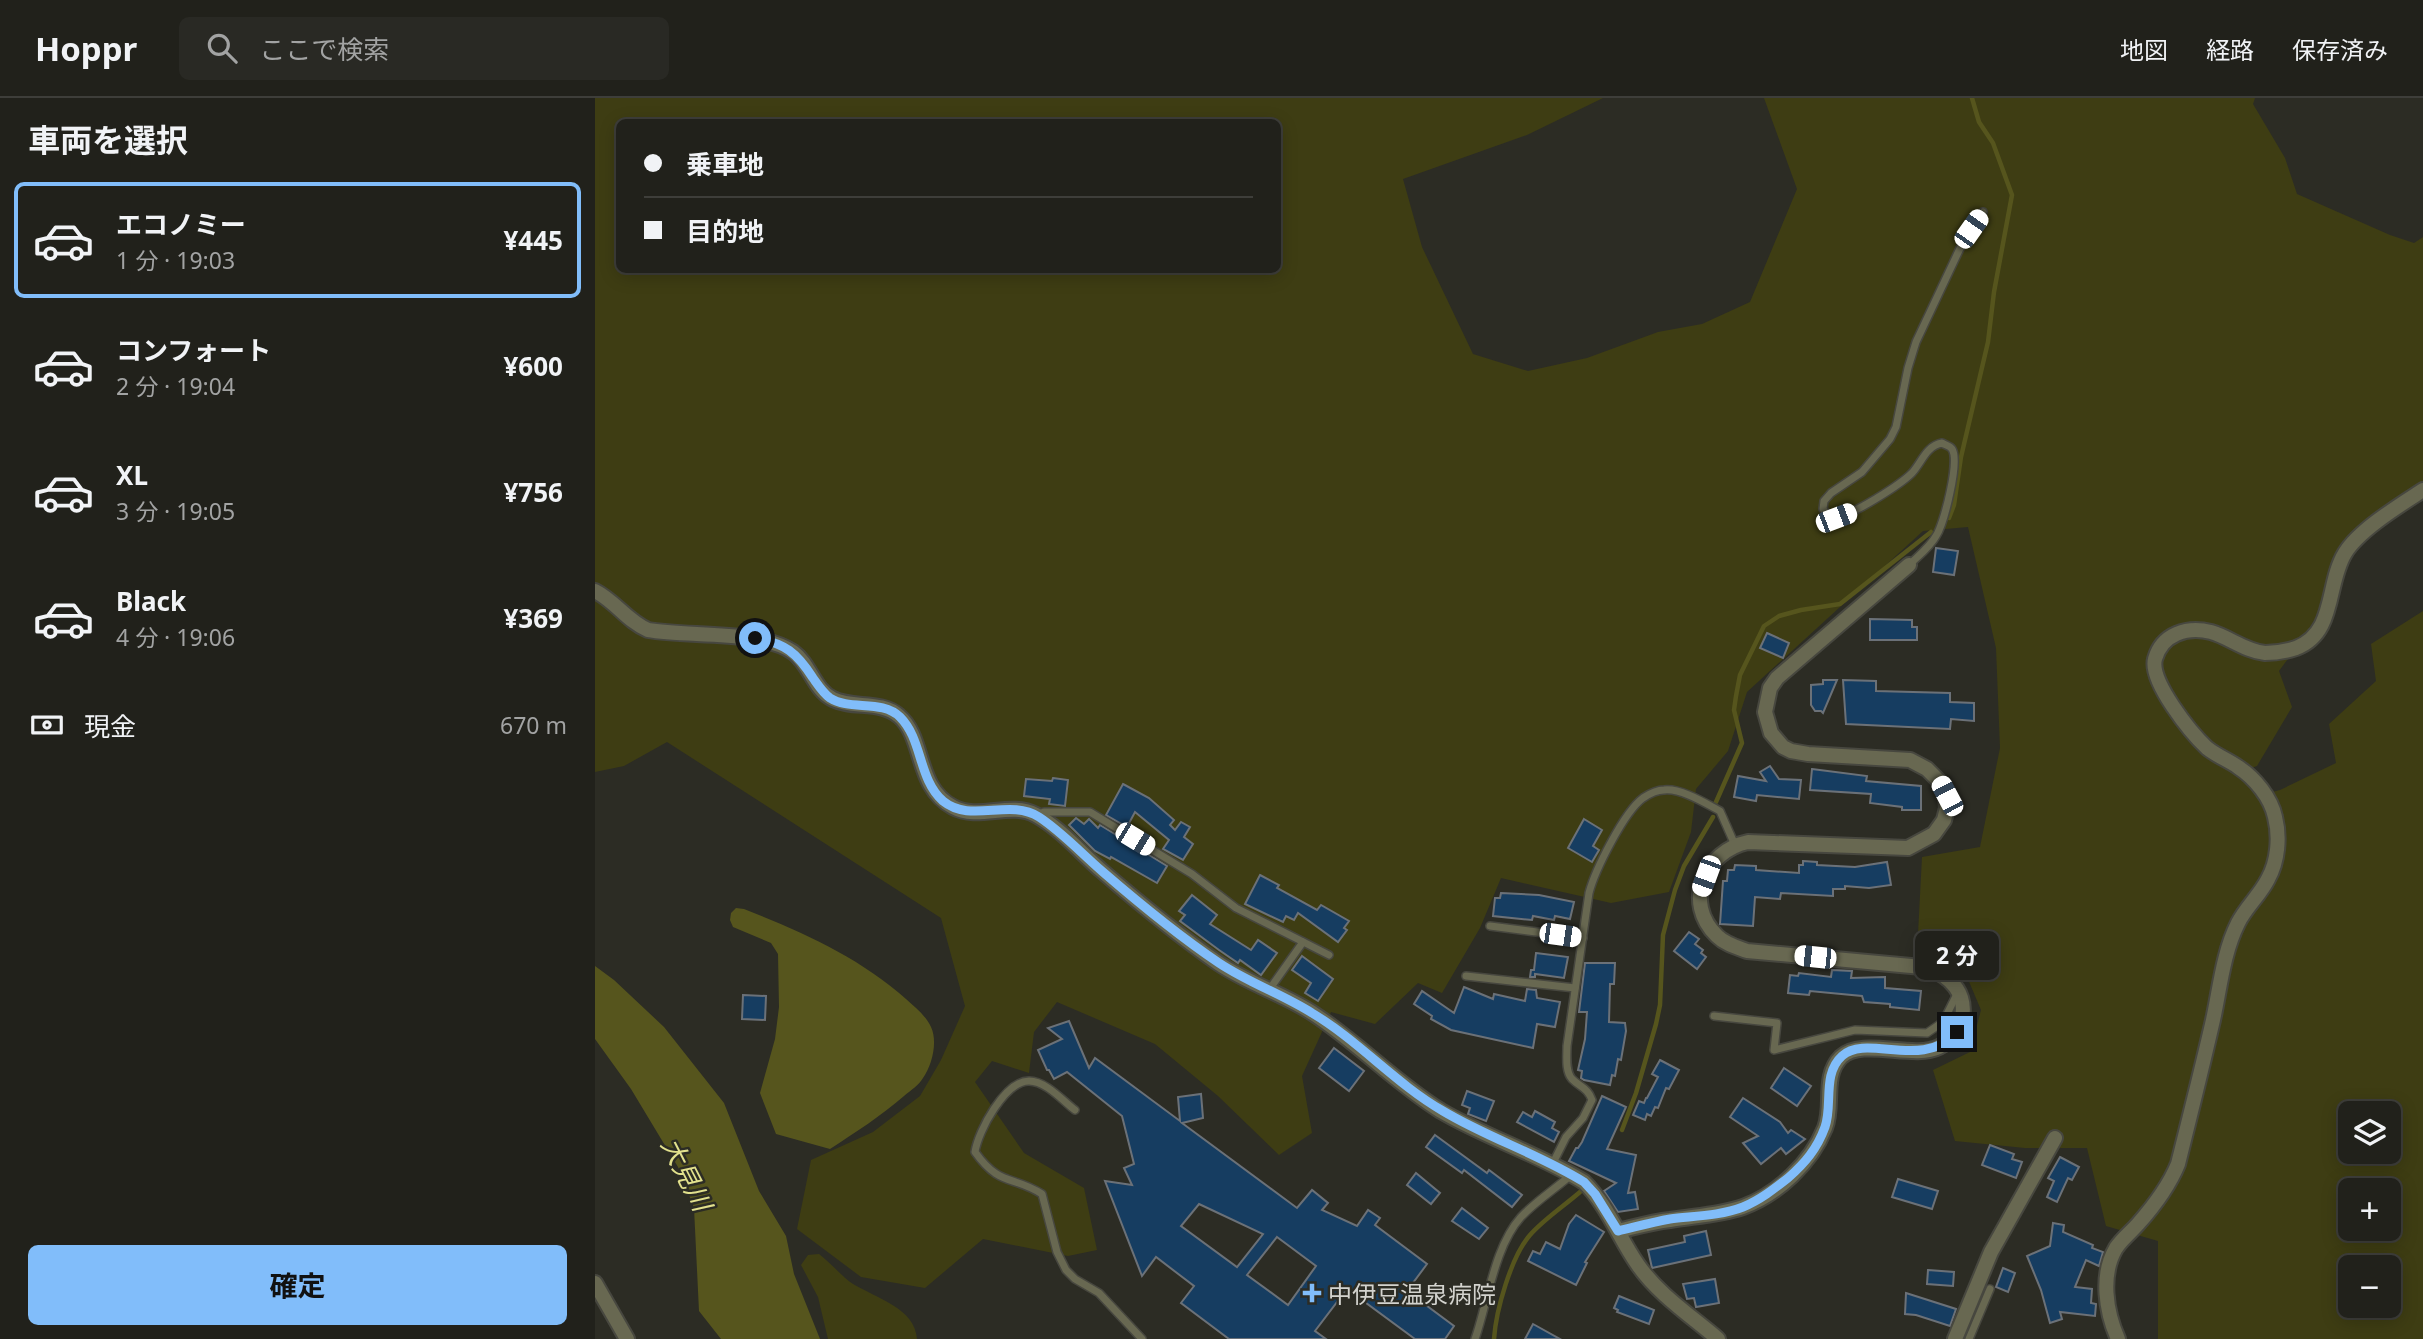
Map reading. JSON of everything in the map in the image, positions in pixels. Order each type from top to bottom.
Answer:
[{"type":"street","points":[[2117,1339],[2106,1304],[2111,1260],[2120,1244],[2139,1224],[2173,1178],[2206,1051],[2227,953],[2238,923],[2268,880],[2278,847],[2278,831],[2272,804],[2240,768],[2221,759],[2194,734],[2157,677],[2155,660],[2169,636],[2182,631],[2210,632],[2265,653],[2287,651],[2305,644],[2318,634],[2326,617],[2345,553],[2389,513],[2423,490]]},
{"type":"street","points":[[1618,1231],[1725,1212],[1764,1196],[1799,1169],[1819,1142],[1826,1124],[1831,1077],[1842,1056],[1864,1049],[1919,1051],[1937,1048],[1950,1040],[1961,1022],[1962,1007],[1958,991],[1945,976],[1922,967],[1747,951],[1728,944],[1712,930],[1702,910],[1700,891],[1713,861],[1735,845],[1748,842],[1908,848],[1934,834],[1944,820],[1947,796],[1938,781],[1921,765],[1899,758],[1832,756],[1791,751],[1776,741],[1768,726],[1765,712],[1770,688],[1777,678],[1909,565]]},
{"type":"street","points":[[595,591],[639,626],[648,630],[771,641],[801,659],[828,696],[837,701],[871,705],[899,715],[913,740],[927,779],[945,802],[956,809],[975,812],[1011,809],[1037,816],[1182,936],[1220,964],[1313,1013],[1442,1111],[1584,1182],[1595,1194],[1638,1265],[1651,1280],[1718,1339]]},
{"type":"street","points":[[1955,1339],[1991,1252],[2055,1138]]},
{"type":"street","points":[[595,1283],[627,1339]]},
{"type":"lane","points":[[1909,565],[1937,535],[1944,517],[1954,460],[1953,450],[1949,446],[1943,443],[1931,447],[1914,471],[1901,483],[1853,511],[1836,518],[1828,516],[1823,509],[1824,501],[1831,493],[1862,472],[1890,439],[1896,427],[1907,368],[1916,342],[1963,242],[1983,212]]},
{"type":"lane","points":[[1552,1165],[1566,1137],[1583,1118],[1592,1100],[1583,1086],[1571,1079],[1567,1065],[1567,1045],[1593,879],[1622,826],[1642,798],[1670,790],[1720,811],[1735,845]]},
{"type":"lane","points":[[1037,816],[1044,812],[1090,812],[1192,874],[1236,908],[1329,955]]},
{"type":"lane","points":[[1490,926],[1583,938]]},
{"type":"lane","points":[[1268,990],[1303,942]]},
{"type":"lane","points":[[1466,976],[1575,988]]},
{"type":"lane","points":[[1714,1016],[1777,1023],[1775,1050],[1855,1030],[1927,1033],[1943,1022],[1958,991]]},
{"type":"lane","points":[[1075,1110],[1043,1085],[1032,1081],[1014,1086],[1002,1099],[977,1139],[975,1152],[997,1176],[1042,1194],[1058,1252],[1066,1270],[1075,1279],[1099,1293],[1142,1339]]},
{"type":"lane","points":[[1475,1339],[1495,1272],[1510,1235],[1520,1218],[1571,1174]]},
{"type":"lane","points":[[1969,1339],[1990,1289]]},
{"type":"shaded area","points":[[595,98],[1603,98],[1527,135],[1403,179],[1422,247],[1473,354],[1528,371],[1587,358],[1658,332],[1702,324],[1750,302],[1797,189],[1764,98],[2255,98],[2253,104],[2285,158],[2297,194],[2390,235],[2414,243],[2423,237],[2423,499],[2374,520],[2306,634],[2279,671],[2292,707],[2257,766],[2240,772],[2258,796],[2280,790],[2336,763],[2329,724],[2376,681],[2371,644],[2423,611],[2423,1339],[2158,1339],[2158,1241],[2106,1226],[2087,1148],[2025,1148],[1955,1141],[1933,1070],[1970,1052],[1981,1010],[1962,965],[1918,934],[1922,857],[1980,847],[2000,748],[1996,648],[1968,527],[1923,531],[1747,692],[1728,751],[1696,789],[1691,832],[1669,892],[1611,903],[1501,878],[1480,928],[1442,993],[1418,983],[1375,1024],[1331,1012],[1302,1076],[1312,1133],[1279,1155],[1218,1096],[1155,1044],[1057,1002],[1034,1032],[1029,1073],[992,1061],[975,1082],[1024,1153],[1084,1188],[1097,1250],[1068,1256],[983,1239],[925,1288],[861,1277],[797,1229],[811,1160],[873,1132],[920,1096],[941,1060],[965,1006],[941,918],[667,742],[624,766],[595,772]]},
{"type":"shaded area","points":[[819,1254],[853,1284],[902,1312],[915,1328],[917,1339],[828,1339],[818,1297],[801,1265],[808,1255]]},
{"type":"water","points":[[736,908],[787,927],[869,970],[906,999],[931,1027],[933,1053],[921,1081],[868,1124],[830,1149],[776,1134],[760,1093],[775,1039],[779,1007],[778,954],[771,943],[733,927],[731,913]]},
{"type":"water","name":"大見川","points":[[595,966],[664,1027],[724,1103],[759,1191],[786,1236],[794,1274],[820,1339],[721,1339],[699,1311],[694,1208],[678,1167],[631,1089],[595,1039]]},
{"type":"building","points":[[1936,548],[1958,551],[1954,575],[1933,572]]},
{"type":"building","points":[[1870,619],[1912,620],[1912,627],[1917,627],[1917,640],[1870,640]]},
{"type":"building","points":[[1767,633],[1789,643],[1783,658],[1760,648]]},
{"type":"building","points":[[1823,680],[1837,680],[1823,713],[1815,711],[1811,705],[1811,685],[1823,684]]},
{"type":"building","points":[[1843,680],[1876,681],[1876,691],[1950,693],[1950,702],[1974,703],[1974,721],[1951,719],[1950,729],[1846,724]]},
{"type":"building","points":[[1770,766],[1779,779],[1801,780],[1799,799],[1757,795],[1756,801],[1734,797],[1738,776],[1766,781],[1760,772]]},
{"type":"building","points":[[1812,769],[1867,776],[1866,781],[1921,786],[1921,810],[1902,810],[1902,807],[1870,803],[1871,794],[1810,790]]},
{"type":"building","points":[[1053,778],[1068,780],[1065,806],[1049,804],[1050,799],[1024,796],[1026,779],[1052,781]]},
{"type":"building","points":[[1123,784],[1149,798],[1174,820],[1170,825],[1175,830],[1181,822],[1190,827],[1184,837],[1193,844],[1183,860],[1163,849],[1169,840],[1135,812],[1127,827],[1106,815]]},
{"type":"building","points":[[1076,818],[1084,824],[1089,819],[1098,828],[1100,825],[1167,866],[1157,883],[1095,851],[1069,825]]},
{"type":"building","points":[[1584,819],[1602,830],[1593,846],[1599,850],[1592,862],[1568,848]]},
{"type":"building","points":[[1803,861],[1817,862],[1817,865],[1855,867],[1887,862],[1891,885],[1869,888],[1845,886],[1845,889],[1833,889],[1833,896],[1781,893],[1780,899],[1755,897],[1753,926],[1720,924],[1723,881],[1727,881],[1728,870],[1734,870],[1735,865],[1756,866],[1756,870],[1799,873],[1799,865],[1803,865]]},
{"type":"building","points":[[1260,875],[1279,885],[1277,888],[1317,910],[1321,905],[1349,921],[1344,928],[1347,930],[1338,942],[1298,913],[1294,920],[1286,916],[1283,922],[1245,904]]},
{"type":"building","points":[[1501,893],[1539,895],[1574,902],[1570,919],[1555,916],[1554,920],[1533,916],[1532,920],[1493,916],[1495,898],[1500,898]]},
{"type":"building","points":[[1192,895],[1217,915],[1210,924],[1251,950],[1258,940],[1277,953],[1261,975],[1240,960],[1238,963],[1180,921],[1185,915],[1179,911]]},
{"type":"building","points":[[1689,932],[1699,939],[1695,944],[1703,950],[1701,953],[1706,957],[1697,969],[1674,951]]},
{"type":"building","points":[[1536,953],[1568,957],[1564,978],[1535,974],[1535,977],[1530,977],[1531,970],[1534,970]]},
{"type":"building","points":[[1302,956],[1333,979],[1318,1001],[1305,993],[1311,983],[1292,970]]},
{"type":"building","points":[[1585,963],[1615,963],[1614,984],[1610,984],[1609,1022],[1625,1023],[1626,1031],[1621,1060],[1618,1059],[1615,1076],[1612,1075],[1610,1085],[1584,1080],[1581,1078],[1582,1071],[1578,1070],[1585,1039],[1587,1012],[1579,1012]]},
{"type":"building","points":[[1832,970],[1852,971],[1851,978],[1885,977],[1885,988],[1921,991],[1919,1010],[1864,1002],[1862,996],[1810,991],[1809,995],[1788,993],[1790,975],[1798,976],[1799,973],[1831,977]]},
{"type":"building","points":[[1464,987],[1493,999],[1494,994],[1525,1001],[1527,989],[1536,990],[1537,998],[1560,1002],[1555,1027],[1537,1024],[1533,1048],[1451,1030],[1431,1019],[1432,1016],[1414,1004],[1422,991],[1454,1013]]},
{"type":"building","points":[[743,995],[766,996],[765,1020],[742,1019]]},
{"type":"building","points":[[1069,1021],[1089,1068],[1095,1058],[1180,1121],[1178,1097],[1201,1094],[1203,1118],[1182,1123],[1297,1208],[1312,1190],[1328,1203],[1322,1210],[1357,1226],[1368,1210],[1380,1218],[1375,1225],[1427,1264],[1407,1291],[1454,1326],[1445,1339],[1415,1339],[1347,1289],[1315,1331],[1326,1339],[1229,1339],[1181,1303],[1194,1286],[1156,1257],[1142,1276],[1105,1181],[1132,1185],[1124,1168],[1134,1164],[1122,1116],[1067,1072],[1054,1079],[1038,1050],[1062,1039],[1048,1028]],"holes":[[[1199,1204],[1263,1234],[1237,1267],[1181,1226]],[[1277,1237],[1316,1266],[1288,1305],[1247,1275]]]},
{"type":"building","points":[[1334,1048],[1364,1071],[1349,1091],[1319,1068]]},
{"type":"building","points":[[1660,1060],[1679,1070],[1669,1089],[1666,1088],[1658,1108],[1655,1107],[1651,1116],[1647,1114],[1645,1120],[1633,1115],[1639,1101],[1644,1103],[1658,1077],[1652,1074]]},
{"type":"building","points":[[1784,1068],[1811,1086],[1797,1106],[1771,1088]]},
{"type":"building","points":[[1467,1091],[1494,1101],[1486,1121],[1468,1114],[1470,1108],[1462,1105]]},
{"type":"building","points":[[1602,1096],[1626,1107],[1607,1149],[1636,1155],[1628,1193],[1635,1192],[1638,1209],[1618,1212],[1604,1191],[1616,1183],[1569,1161],[1582,1142]]},
{"type":"building","points":[[1743,1098],[1780,1122],[1788,1133],[1791,1130],[1805,1139],[1786,1154],[1781,1148],[1761,1164],[1743,1143],[1758,1136],[1730,1117]]},
{"type":"building","points":[[1535,1111],[1555,1122],[1552,1128],[1559,1132],[1554,1142],[1517,1122],[1523,1112],[1532,1117]]},
{"type":"building","points":[[1435,1135],[1522,1195],[1512,1207],[1464,1170],[1462,1173],[1426,1147]]},
{"type":"building","points":[[1990,1145],[2014,1154],[2012,1159],[2022,1162],[2016,1178],[1982,1165]]},
{"type":"building","points":[[2060,1157],[2079,1167],[2072,1180],[2068,1178],[2057,1202],[2047,1197],[2054,1181],[2048,1178]]},
{"type":"building","points":[[1416,1173],[1440,1193],[1431,1204],[1407,1185]]},
{"type":"building","points":[[1898,1179],[1938,1191],[1932,1209],[1892,1197]]},
{"type":"building","points":[[1462,1208],[1488,1228],[1479,1239],[1452,1221]]},
{"type":"building","points":[[1576,1215],[1604,1232],[1585,1262],[1587,1263],[1576,1285],[1528,1261],[1533,1251],[1540,1254],[1546,1242],[1560,1249],[1569,1224]]},
{"type":"building","points":[[2053,1223],[2064,1225],[2063,1232],[2103,1252],[2099,1266],[2086,1260],[2075,1287],[2092,1289],[2091,1303],[2096,1304],[2095,1316],[2060,1312],[2062,1319],[2050,1323],[2041,1290],[2027,1256],[2050,1246]]},
{"type":"building","points":[[1706,1231],[1711,1255],[1652,1268],[1648,1250],[1685,1242],[1684,1236]]},
{"type":"building","points":[[2003,1268],[2015,1273],[2008,1292],[1996,1287]]},
{"type":"building","points":[[1928,1270],[1954,1272],[1953,1286],[1927,1284]]},
{"type":"building","points":[[1715,1279],[1719,1303],[1696,1307],[1694,1298],[1687,1299],[1683,1284]]},
{"type":"building","points":[[1906,1293],[1956,1309],[1950,1326],[1905,1314]]},
{"type":"building","points":[[1619,1296],[1654,1310],[1649,1324],[1617,1312],[1614,1308]]},
{"type":"building","points":[[1533,1324],[1560,1339],[1525,1339]]},
{"type":"waterway","points":[[1949,518],[1988,342],[1994,292],[2012,195],[1993,143],[1979,122],[1972,98]]},
{"type":"waterway","points":[[1716,802],[1742,743],[1734,710],[1740,675],[1764,626],[1779,616],[1840,604],[1931,532]]},
{"type":"waterway","points":[[1622,1130],[1656,1024],[1660,1005],[1663,935],[1675,890],[1684,866],[1713,817]]},
{"type":"waterway","points":[[1494,1339],[1506,1284],[1523,1245],[1541,1224],[1580,1192]]},
{"type":"place","name":"中伊豆温泉病院","points":[[1312,1293]]},
{"type":"route","points":[[755,638],[771,641],[794,653],[817,684],[837,701],[871,705],[899,715],[913,740],[927,779],[945,802],[956,809],[975,812],[1011,809],[1027,812],[1045,821],[1103,873],[1220,964],[1253,984],[1313,1013],[1442,1111],[1584,1182],[1595,1194],[1618,1231],[1725,1212],[1764,1196],[1799,1169],[1819,1142],[1826,1124],[1831,1077],[1842,1056],[1864,1049],[1930,1050],[1950,1040],[1957,1032]]}]
